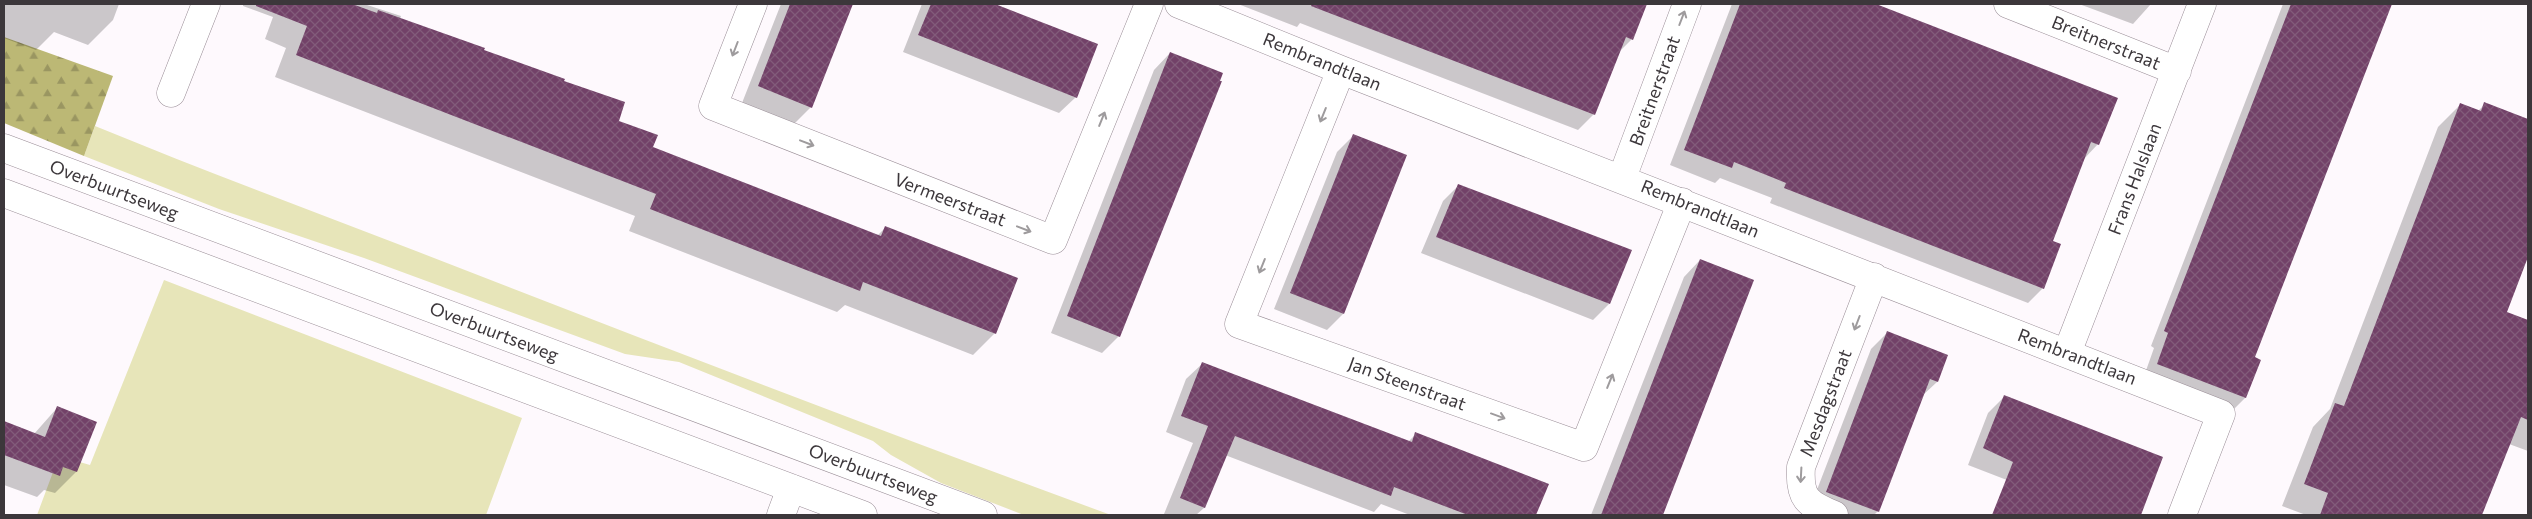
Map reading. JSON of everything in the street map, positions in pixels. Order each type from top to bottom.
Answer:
[{"type":"street","points":[[171,92],[206,4]]},
{"type":"street","name":"Vermeerstraat","points":[[753,4],[713,106],[1053,240],[1149,4]]},
{"type":"street","name":"Rembrandtlaan","points":[[1179,4],[1341,70],[1622,178],[2221,414],[2182,515]]},
{"type":"street","name":"Breitnerstraat","points":[[1622,178],[1687,4]]},
{"type":"street","name":"Breitnerstraat","points":[[2008,4],[2177,71]]},
{"type":"street","name":"Frans Halslaan","points":[[2067,353],[2202,4]]},
{"type":"street","name":"Jan Steenstraat","points":[[1341,70],[1239,324],[1584,447],[1682,202]]},
{"type":"street","name":"Overbuurtseweg","points":[[4,148],[983,515]]},
{"type":"street","points":[[4,193],[863,515]]},
{"type":"street","name":"Mesdagstraat","points":[[1834,515],[1814,507],[1804,496],[1800,482],[1801,467],[1874,278]]},
{"type":"street","points":[[781,515],[791,488]]},
{"type":"shaded area","points":[[95,126],[676,352],[1111,515],[1024,515],[941,483],[891,455],[873,441],[679,362],[625,354],[364,258],[219,209],[84,156]]},
{"type":"shaded area","points":[[164,280],[522,418],[486,515],[37,515],[59,456],[90,465]]},
{"type":"green space","points":[[4,37],[113,76],[84,156],[4,123]]},
{"type":"building","points":[[256,4],[352,4],[377,13],[378,10],[485,48],[484,50],[565,79],[564,81],[625,102],[619,121],[658,135],[653,147],[881,236],[885,226],[1018,278],[996,334],[863,282],[860,291],[650,209],[656,194],[296,55],[307,26],[256,6]]},
{"type":"building","points":[[790,4],[853,4],[812,108],[758,86]]},
{"type":"building","points":[[931,4],[995,4],[1098,44],[1077,98],[918,35]]},
{"type":"building","points":[[1312,4],[1647,4],[1633,40],[1626,37],[1595,115],[1311,6]]},
{"type":"building","points":[[1740,4],[1876,4],[2118,98],[2099,145],[2091,142],[2053,241],[2061,244],[2044,289],[1784,188],[1786,183],[1734,162],[1732,168],[1684,150]]},
{"type":"building","points":[[2291,4],[2392,4],[2255,357],[2261,360],[2246,398],[2157,364],[2168,333],[2164,331]]},
{"type":"building","points":[[1170,52],[1223,73],[1220,81],[1222,81],[1120,337],[1067,316]]},
{"type":"building","points":[[2484,102],[2528,119],[2528,257],[2507,312],[2528,320],[2528,420],[2521,417],[2482,515],[2320,515],[2328,493],[2304,484],[2335,403],[2344,406],[2460,103],[2481,111]]},
{"type":"building","points":[[1353,134],[1407,155],[1344,314],[1290,293]]},
{"type":"building","points":[[1458,184],[1632,250],[1610,304],[1436,237]]},
{"type":"building","points":[[1700,259],[1754,280],[1663,515],[1601,515]]},
{"type":"building","points":[[1887,331],[1948,355],[1938,382],[1930,379],[1879,512],[1826,492]]},
{"type":"building","points":[[1202,362],[1412,442],[1415,432],[1549,484],[1536,515],[1468,515],[1394,487],[1391,496],[1235,436],[1205,508],[1180,498],[1208,426],[1181,416]]},
{"type":"building","points":[[2004,395],[2163,457],[2141,515],[1992,515],[2013,462],[1983,448]]},
{"type":"building","points":[[57,406],[97,422],[77,472],[63,467],[60,476],[4,455],[4,421],[45,437]]}]
